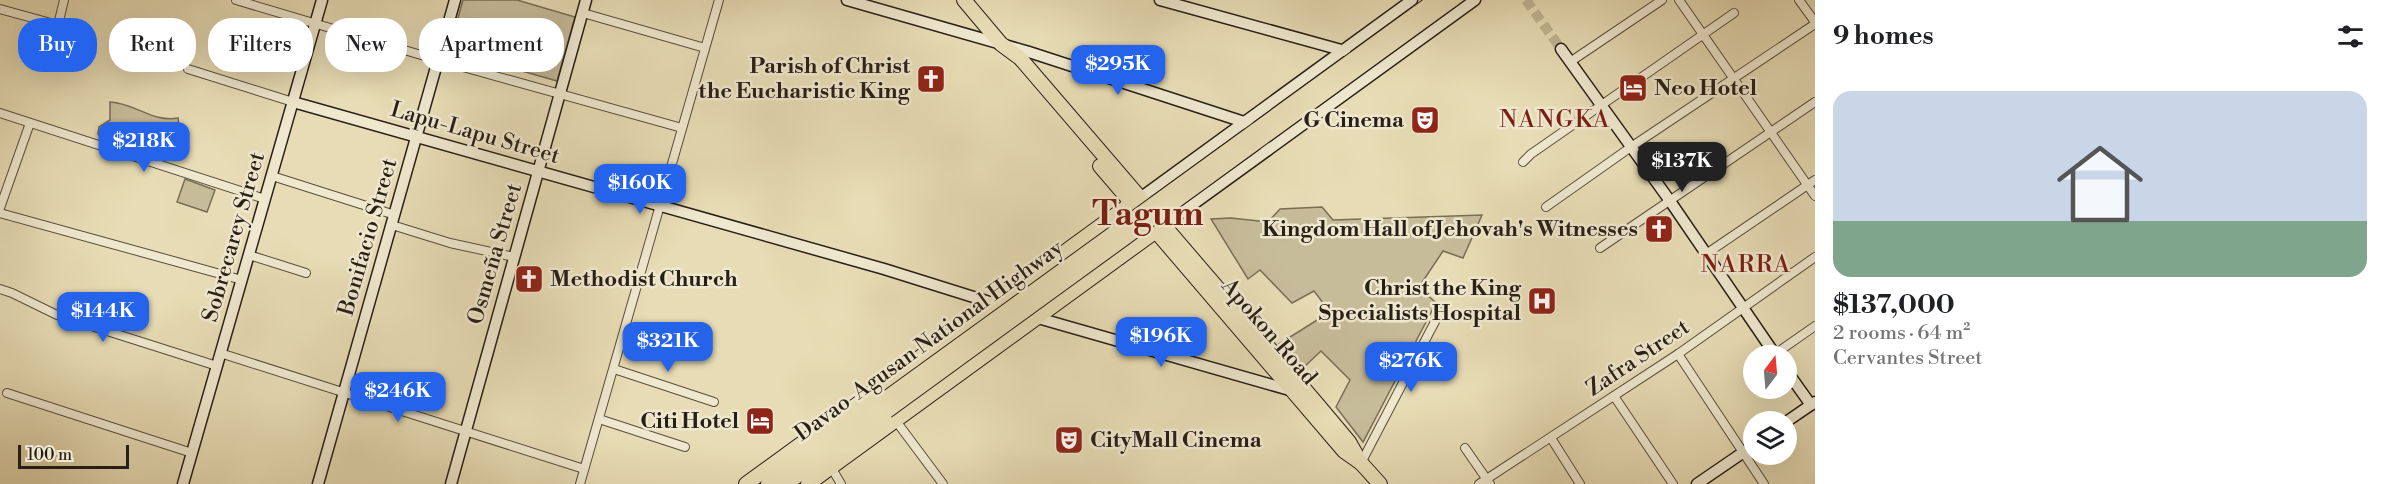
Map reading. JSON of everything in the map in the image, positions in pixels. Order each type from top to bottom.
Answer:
[{"type":"highway","points":[[964,0],[1000,44],[1020,58],[1157,225]]},
{"type":"highway","name":"Davao-Agusan National Highway","points":[[808,484],[831,467],[888,411],[1435,0]]},
{"type":"highway","name":"Davao-Agusan National Highway","points":[[786,484],[1452,0]]},
{"type":"highway","name":"Davao-Agusan National Highway","points":[[746,484],[994,304],[1251,125]]},
{"type":"highway","name":"Davao-Agusan National Highway","points":[[768,484],[1037,318],[1266,144]]},
{"type":"highway","name":"Apokon Road","points":[[1157,225],[1292,391],[1344,451],[1361,463]]},
{"type":"highway","name":"Apokon Road","points":[[1157,225],[1310,396],[1349,442],[1361,463],[1380,484]]},
{"type":"street","points":[[0,9],[58,26],[64,0]]},
{"type":"street","points":[[236,0],[419,54]]},
{"type":"street","name":"Sobrecarey Street","points":[[183,484],[322,0]]},
{"type":"street","name":"Bonifacio Street","points":[[450,18],[455,0]]},
{"type":"street","name":"Osmeña Street","points":[[451,484],[586,0]]},
{"type":"street","points":[[580,484],[719,0]]},
{"type":"street","points":[[847,0],[1000,44],[1251,125],[1266,144],[1383,66],[1475,0]]},
{"type":"street","points":[[1251,125],[1342,50],[1412,0]]},
{"type":"street","points":[[1570,62],[1662,0]]},
{"type":"street","points":[[1679,0],[1815,196]]},
{"type":"street","points":[[1546,207],[1815,23],[1799,0]]},
{"type":"street","points":[[1166,1],[1342,50],[1383,66]]},
{"type":"street","points":[[583,13],[705,48]]},
{"type":"street","points":[[1523,162],[1531,154],[1734,13]]},
{"type":"street","points":[[1561,49],[1670,201],[1768,345]]},
{"type":"street","name":"Lapu-Lapu Street","points":[[196,72],[293,102],[884,269],[1037,318],[1310,396]]},
{"type":"street","name":"Bonifacio Street","points":[[318,484],[435,72]]},
{"type":"street","points":[[481,72],[682,128]]},
{"type":"street","points":[[1600,248],[1815,102]]},
{"type":"street","points":[[0,112],[265,199]]},
{"type":"street","points":[[0,208],[30,123]]},
{"type":"street","points":[[272,176],[450,243],[514,257]]},
{"type":"street","points":[[1706,254],[1815,180]]},
{"type":"street","points":[[0,213],[242,280]]},
{"type":"street","points":[[249,255],[306,273]]},
{"type":"street","name":"Zafra Street","points":[[1485,482],[1678,354],[1815,257]]},
{"type":"street","points":[[0,289],[12,292],[57,315],[217,366]]},
{"type":"street","points":[[1361,463],[1440,312]]},
{"type":"street","points":[[1789,345],[1815,326]]},
{"type":"street","points":[[220,353],[584,469]]},
{"type":"street","points":[[1678,354],[1764,484]]},
{"type":"street","points":[[614,369],[714,402]]},
{"type":"street","points":[[1797,384],[1814,406],[1797,416]]},
{"type":"street","points":[[7,393],[192,453]]},
{"type":"street","points":[[1614,396],[1673,484]]},
{"type":"street","points":[[888,411],[942,484]]},
{"type":"street","points":[[599,419],[684,447]]},
{"type":"street","points":[[1551,438],[1580,484]]},
{"type":"street","points":[[1466,448],[1485,482]]},
{"type":"street","points":[[1697,484],[1742,453]]},
{"type":"street","points":[[831,467],[841,484]]},
{"type":"shaded area","points":[[463,0],[517,0],[575,17],[564,56],[564,18],[458,18]]},
{"type":"shaded area","points":[[526,72],[560,72],[557,81]]},
{"type":"shaded area","points":[[110,102],[160,118],[178,118],[180,134],[175,141],[168,144],[167,160],[148,154],[144,142],[133,136],[124,145],[102,138],[98,134],[99,127],[110,120]]},
{"type":"shaded area","points":[[185,179],[215,190],[207,212],[177,202]]},
{"type":"shaded area","points":[[1322,207],[1333,220],[1482,215],[1463,258],[1443,251],[1419,287],[1436,303],[1363,442],[1336,407],[1350,380],[1321,351],[1303,368],[1279,344],[1330,312],[1314,291],[1292,303],[1260,270],[1248,279],[1211,219],[1231,218],[1268,222],[1280,209]]},
{"type":"tunnel","points":[[1526,0],[1561,49]]},
{"type":"place","name":"Parish of Christ the Eucharistic King","points":[[931,79]]},
{"type":"place","name":"Neo Hotel","points":[[1633,88]]},
{"type":"place","name":"G Cinema","points":[[1425,120]]},
{"type":"place","name":"Kingdom Hall of Jehovah's Witnesses","points":[[1659,229]]},
{"type":"place","name":"Methodist Church","points":[[529,279]]},
{"type":"place","name":"Christ the King Specialists Hospital","points":[[1542,301]]},
{"type":"place","name":"Citi Hotel","points":[[760,421]]},
{"type":"place","name":"CityMall Cinema","points":[[1069,440]]},
{"type":"district","name":"NANGKA","points":[[1555,120]]},
{"type":"district","name":"Tagum","points":[[1148,215]]},
{"type":"district","name":"NARRA","points":[[1746,265]]}]
